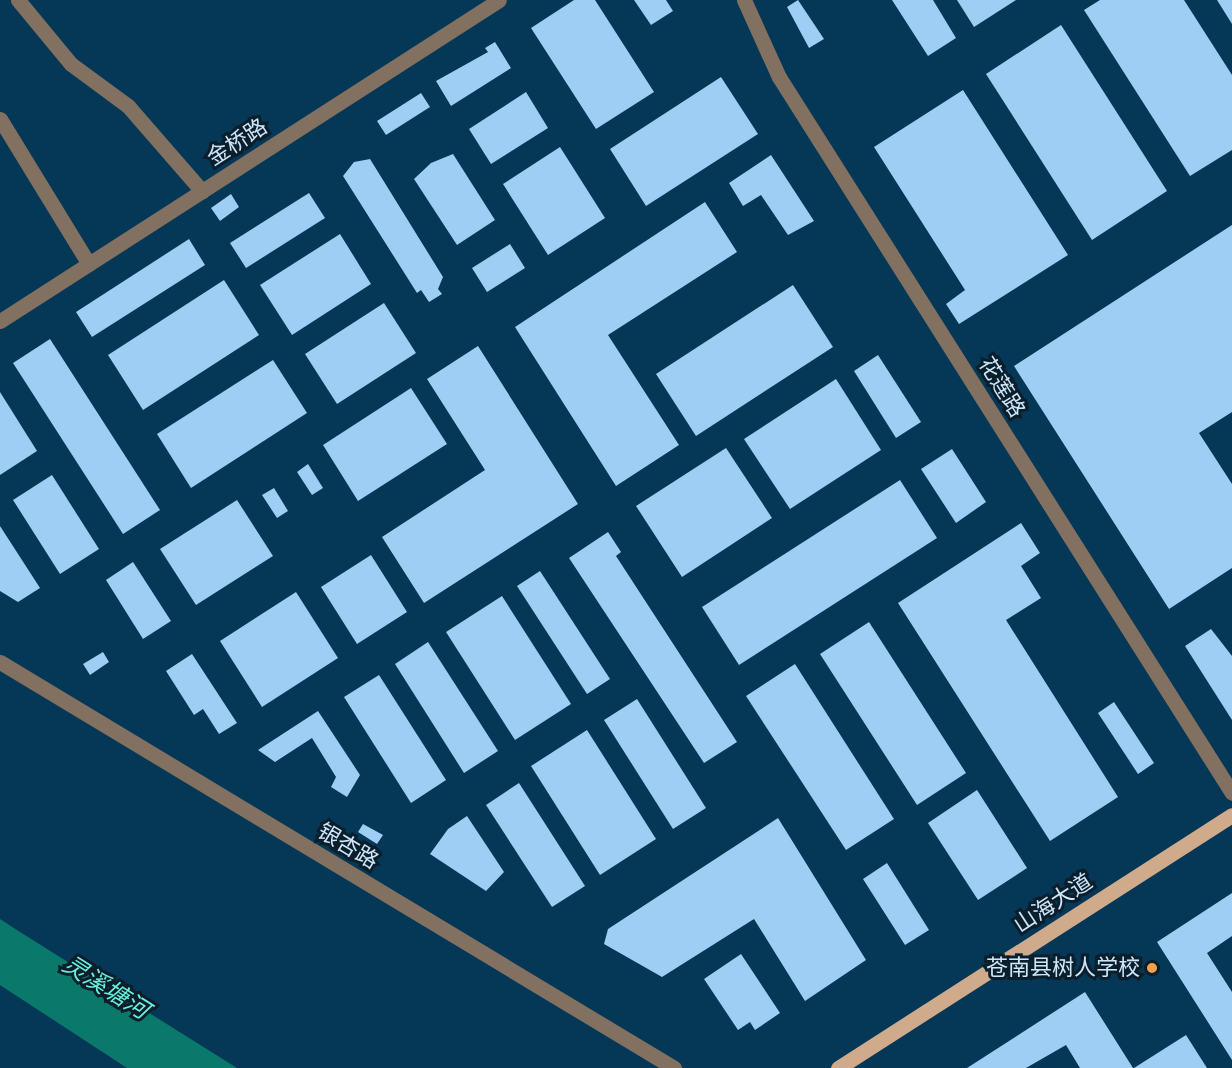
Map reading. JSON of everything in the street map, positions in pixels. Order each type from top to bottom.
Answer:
[{"type":"main road","name":"山海大道","points":[[838,1068],[1232,815]]},
{"type":"street","points":[[18,0],[71,64],[128,106],[202,191]]},
{"type":"street","name":"金桥路","points":[[0,321],[499,0]]},
{"type":"street","name":"花莲路","points":[[744,0],[779,77],[1232,793]]},
{"type":"street","points":[[0,119],[89,264]]},
{"type":"street","name":"银杏路","points":[[0,662],[674,1068]]},
{"type":"water","name":"灵溪塘河","points":[[0,919],[237,1068],[127,1068],[0,985]]},
{"type":"building","points":[[574,0],[595,0],[654,92],[596,129],[531,28]]},
{"type":"building","points":[[634,0],[666,0],[673,11],[651,25]]},
{"type":"building","points":[[798,0],[824,39],[809,48],[787,7]]},
{"type":"building","points":[[892,0],[933,0],[956,38],[928,56]]},
{"type":"building","points":[[957,0],[1016,0],[974,27]]},
{"type":"building","points":[[1100,0],[1184,0],[1232,75],[1232,150],[1190,176],[1084,10]]},
{"type":"building","points":[[1217,0],[1232,0],[1232,24]]},
{"type":"building","points":[[1061,25],[1167,191],[1092,240],[986,74]]},
{"type":"building","points":[[495,42],[511,68],[451,106],[436,81],[488,52],[485,48]]},
{"type":"building","points":[[721,77],[758,134],[646,206],[610,149]]},
{"type":"building","points":[[963,90],[1068,255],[959,324],[946,304],[965,290],[874,147]]},
{"type":"building","points":[[526,92],[548,128],[491,164],[469,129]]},
{"type":"building","points":[[421,93],[430,107],[386,135],[377,121]]},
{"type":"building","points":[[560,147],[605,218],[548,255],[503,184]]},
{"type":"building","points":[[453,154],[495,220],[457,245],[414,179],[431,163]]},
{"type":"building","points":[[771,155],[814,221],[788,235],[761,195],[743,206],[729,183]]},
{"type":"building","points":[[370,159],[443,277],[438,289],[442,294],[429,302],[421,290],[417,293],[343,176],[354,162]]},
{"type":"building","points":[[309,193],[325,218],[246,268],[230,243]]},
{"type":"building","points":[[231,194],[239,207],[220,221],[211,208]]},
{"type":"building","points":[[705,202],[737,252],[608,335],[679,445],[616,486],[515,327]]},
{"type":"building","points":[[1232,225],[1232,412],[1199,433],[1232,484],[1232,568],[1169,609],[1014,366]]},
{"type":"building","points":[[340,234],[371,284],[292,335],[260,285]]},
{"type":"building","points":[[189,239],[205,265],[92,337],[76,312]]},
{"type":"building","points":[[510,244],[525,268],[487,292],[472,268]]},
{"type":"building","points":[[224,280],[259,335],[143,410],[108,355]]},
{"type":"building","points":[[793,285],[833,347],[696,436],[656,374]]},
{"type":"building","points":[[384,303],[416,353],[337,404],[305,354]]},
{"type":"building","points":[[50,339],[160,510],[123,534],[13,363]]},
{"type":"building","points":[[478,346],[578,504],[424,603],[382,537],[485,470],[427,379]]},
{"type":"building","points":[[878,355],[921,422],[896,438],[854,371]]},
{"type":"building","points":[[273,360],[307,413],[191,488],[157,434]]},
{"type":"building","points":[[836,379],[881,450],[790,509],[744,439]]},
{"type":"building","points":[[411,388],[447,444],[358,501],[323,445]]},
{"type":"building","points":[[0,392],[37,451],[0,475]]},
{"type":"building","points":[[726,448],[772,518],[682,577],[636,506]]},
{"type":"building","points":[[952,449],[986,502],[956,523],[921,469]]},
{"type":"building","points":[[308,464],[323,488],[312,495],[297,472]]},
{"type":"building","points":[[52,475],[99,549],[60,574],[13,500]]},
{"type":"building","points":[[900,480],[937,538],[739,665],[702,607]]},
{"type":"building","points":[[274,488],[288,511],[277,518],[262,495]]},
{"type":"building","points":[[237,500],[273,556],[196,605],[160,549]]},
{"type":"building","points":[[1021,523],[1040,553],[1021,566],[1041,598],[1006,620],[1118,797],[1050,841],[898,603]]},
{"type":"building","points":[[0,526],[40,588],[18,602],[0,591]]},
{"type":"building","points":[[608,532],[621,552],[616,556],[737,742],[704,763],[569,558]]},
{"type":"building","points":[[371,555],[407,612],[357,644],[321,587]]},
{"type":"building","points":[[133,562],[171,621],[143,639],[106,580]]},
{"type":"building","points":[[540,571],[610,679],[587,694],[517,586]]},
{"type":"building","points":[[296,592],[338,658],[262,707],[220,641]]},
{"type":"building","points":[[502,596],[571,704],[515,740],[446,632]]},
{"type":"building","points":[[869,622],[966,773],[917,805],[820,654]]},
{"type":"building","points":[[1211,629],[1232,656],[1232,720],[1185,646]]},
{"type":"building","points":[[428,642],[498,751],[464,773],[395,664]]},
{"type":"building","points":[[103,652],[109,662],[90,675],[83,664]]},
{"type":"building","points":[[192,654],[237,723],[219,734],[203,709],[194,715],[166,671]]},
{"type":"building","points":[[795,664],[894,819],[846,850],[746,696]]},
{"type":"building","points":[[379,675],[446,780],[411,803],[344,697]]},
{"type":"building","points":[[637,699],[706,808],[673,829],[604,720]]},
{"type":"building","points":[[1114,702],[1154,763],[1138,774],[1098,713]]},
{"type":"building","points":[[318,711],[360,775],[347,797],[331,787],[336,777],[312,738],[275,762],[258,750]]},
{"type":"building","points":[[587,730],[656,839],[600,875],[531,766]]},
{"type":"building","points":[[519,783],[585,886],[552,907],[486,805]]},
{"type":"building","points":[[977,790],[1027,868],[978,900],[928,823]]},
{"type":"building","points":[[467,816],[504,872],[486,891],[430,854],[448,829]]},
{"type":"building","points":[[778,818],[866,960],[805,1001],[754,919],[662,977],[604,944],[608,929]]},
{"type":"building","points":[[363,824],[383,835],[377,844],[358,832]]},
{"type":"building","points":[[887,863],[929,930],[905,945],[863,879]]},
{"type":"building","points":[[1232,893],[1232,936],[1207,953],[1232,992],[1232,1060],[1157,942]]},
{"type":"building","points":[[741,954],[780,1013],[755,1030],[750,1022],[738,1030],[704,979]]},
{"type":"building","points":[[1085,992],[1133,1068],[1080,1068],[1066,1045],[1026,1068],[967,1068]]},
{"type":"building","points":[[1186,1035],[1207,1068],[1134,1068]]},
{"type":"place","name":"苍南县树人学校","points":[[1152,968]]}]
